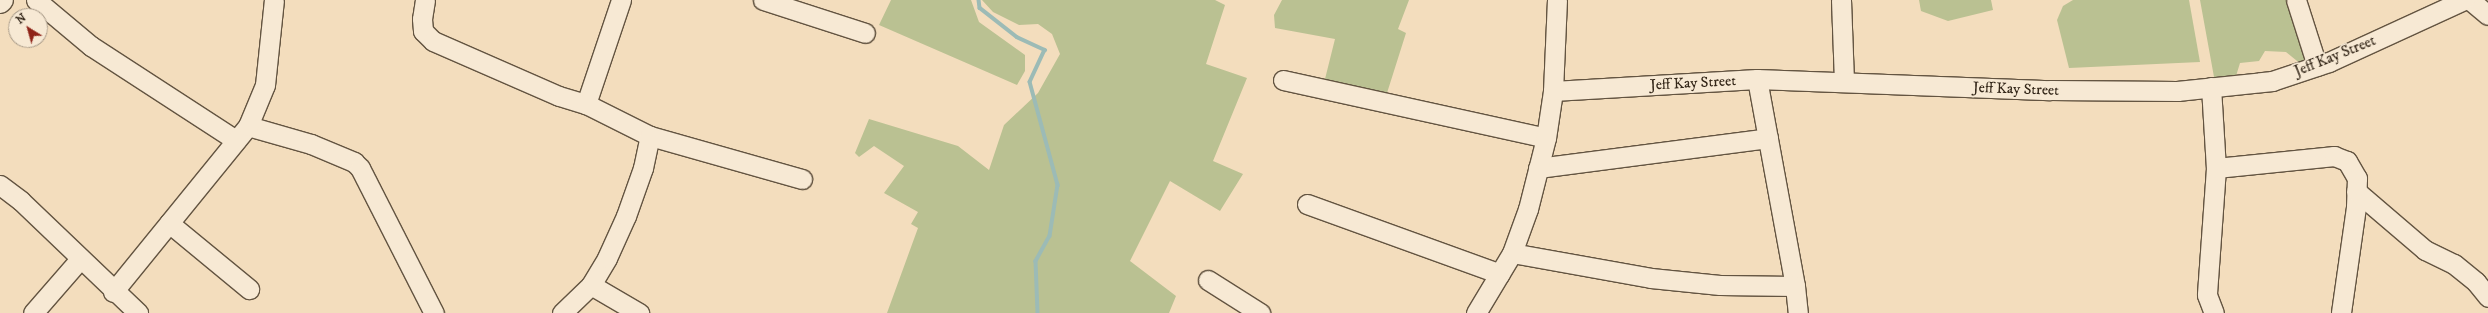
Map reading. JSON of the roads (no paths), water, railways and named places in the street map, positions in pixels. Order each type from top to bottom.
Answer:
[{"type":"street","points":[[0,3],[3,0]]},
{"type":"street","points":[[36,0],[90,46],[236,140]]},
{"type":"street","points":[[113,292],[248,126],[265,85],[274,0]]},
{"type":"street","points":[[426,0],[422,19],[423,31],[433,41],[559,96],[586,104],[650,136],[802,180]]},
{"type":"street","points":[[586,104],[621,0]]},
{"type":"street","points":[[763,0],[865,33]]},
{"type":"street","points":[[1476,313],[1512,253],[1528,209],[1546,138],[1553,91],[1557,0]]},
{"type":"street","points":[[1841,0],[1844,81]]},
{"type":"street","points":[[2296,0],[2316,66]]},
{"type":"street","name":"Jeff Kay Street","points":[[1553,91],[1757,79],[1844,81],[2050,90],[2176,91],[2272,81],[2316,66],[2464,0]]},
{"type":"street","points":[[2470,0],[2488,15]]},
{"type":"street","points":[[1757,79],[1795,286],[1798,313]]},
{"type":"street","points":[[1283,80],[1546,138]]},
{"type":"street","points":[[2211,87],[2216,168],[2207,295],[2214,313]]},
{"type":"street","points":[[248,126],[311,144],[354,162],[360,168],[433,313]]},
{"type":"street","points":[[562,313],[591,285],[626,216],[643,168],[650,136]]},
{"type":"street","points":[[1538,168],[1768,138]]},
{"type":"street","points":[[2216,168],[2334,156],[2347,161],[2357,178],[2341,313]]},
{"type":"street","points":[[0,185],[21,201],[113,292],[138,313]]},
{"type":"street","points":[[2356,191],[2425,250],[2454,264],[2471,277],[2488,297]]},
{"type":"street","points":[[1307,204],[1500,274]]},
{"type":"street","points":[[169,223],[249,289]]},
{"type":"street","points":[[1512,253],[1651,278],[1720,285],[1795,286]]},
{"type":"street","points":[[33,313],[80,259]]},
{"type":"street","points":[[1208,280],[1260,313]]},
{"type":"street","points":[[591,285],[639,313]]},
{"type":"waterway","points":[[979,0],[980,8],[1017,37],[1045,50],[1030,82],[1058,185],[1050,236],[1036,261],[1038,313]]}]
